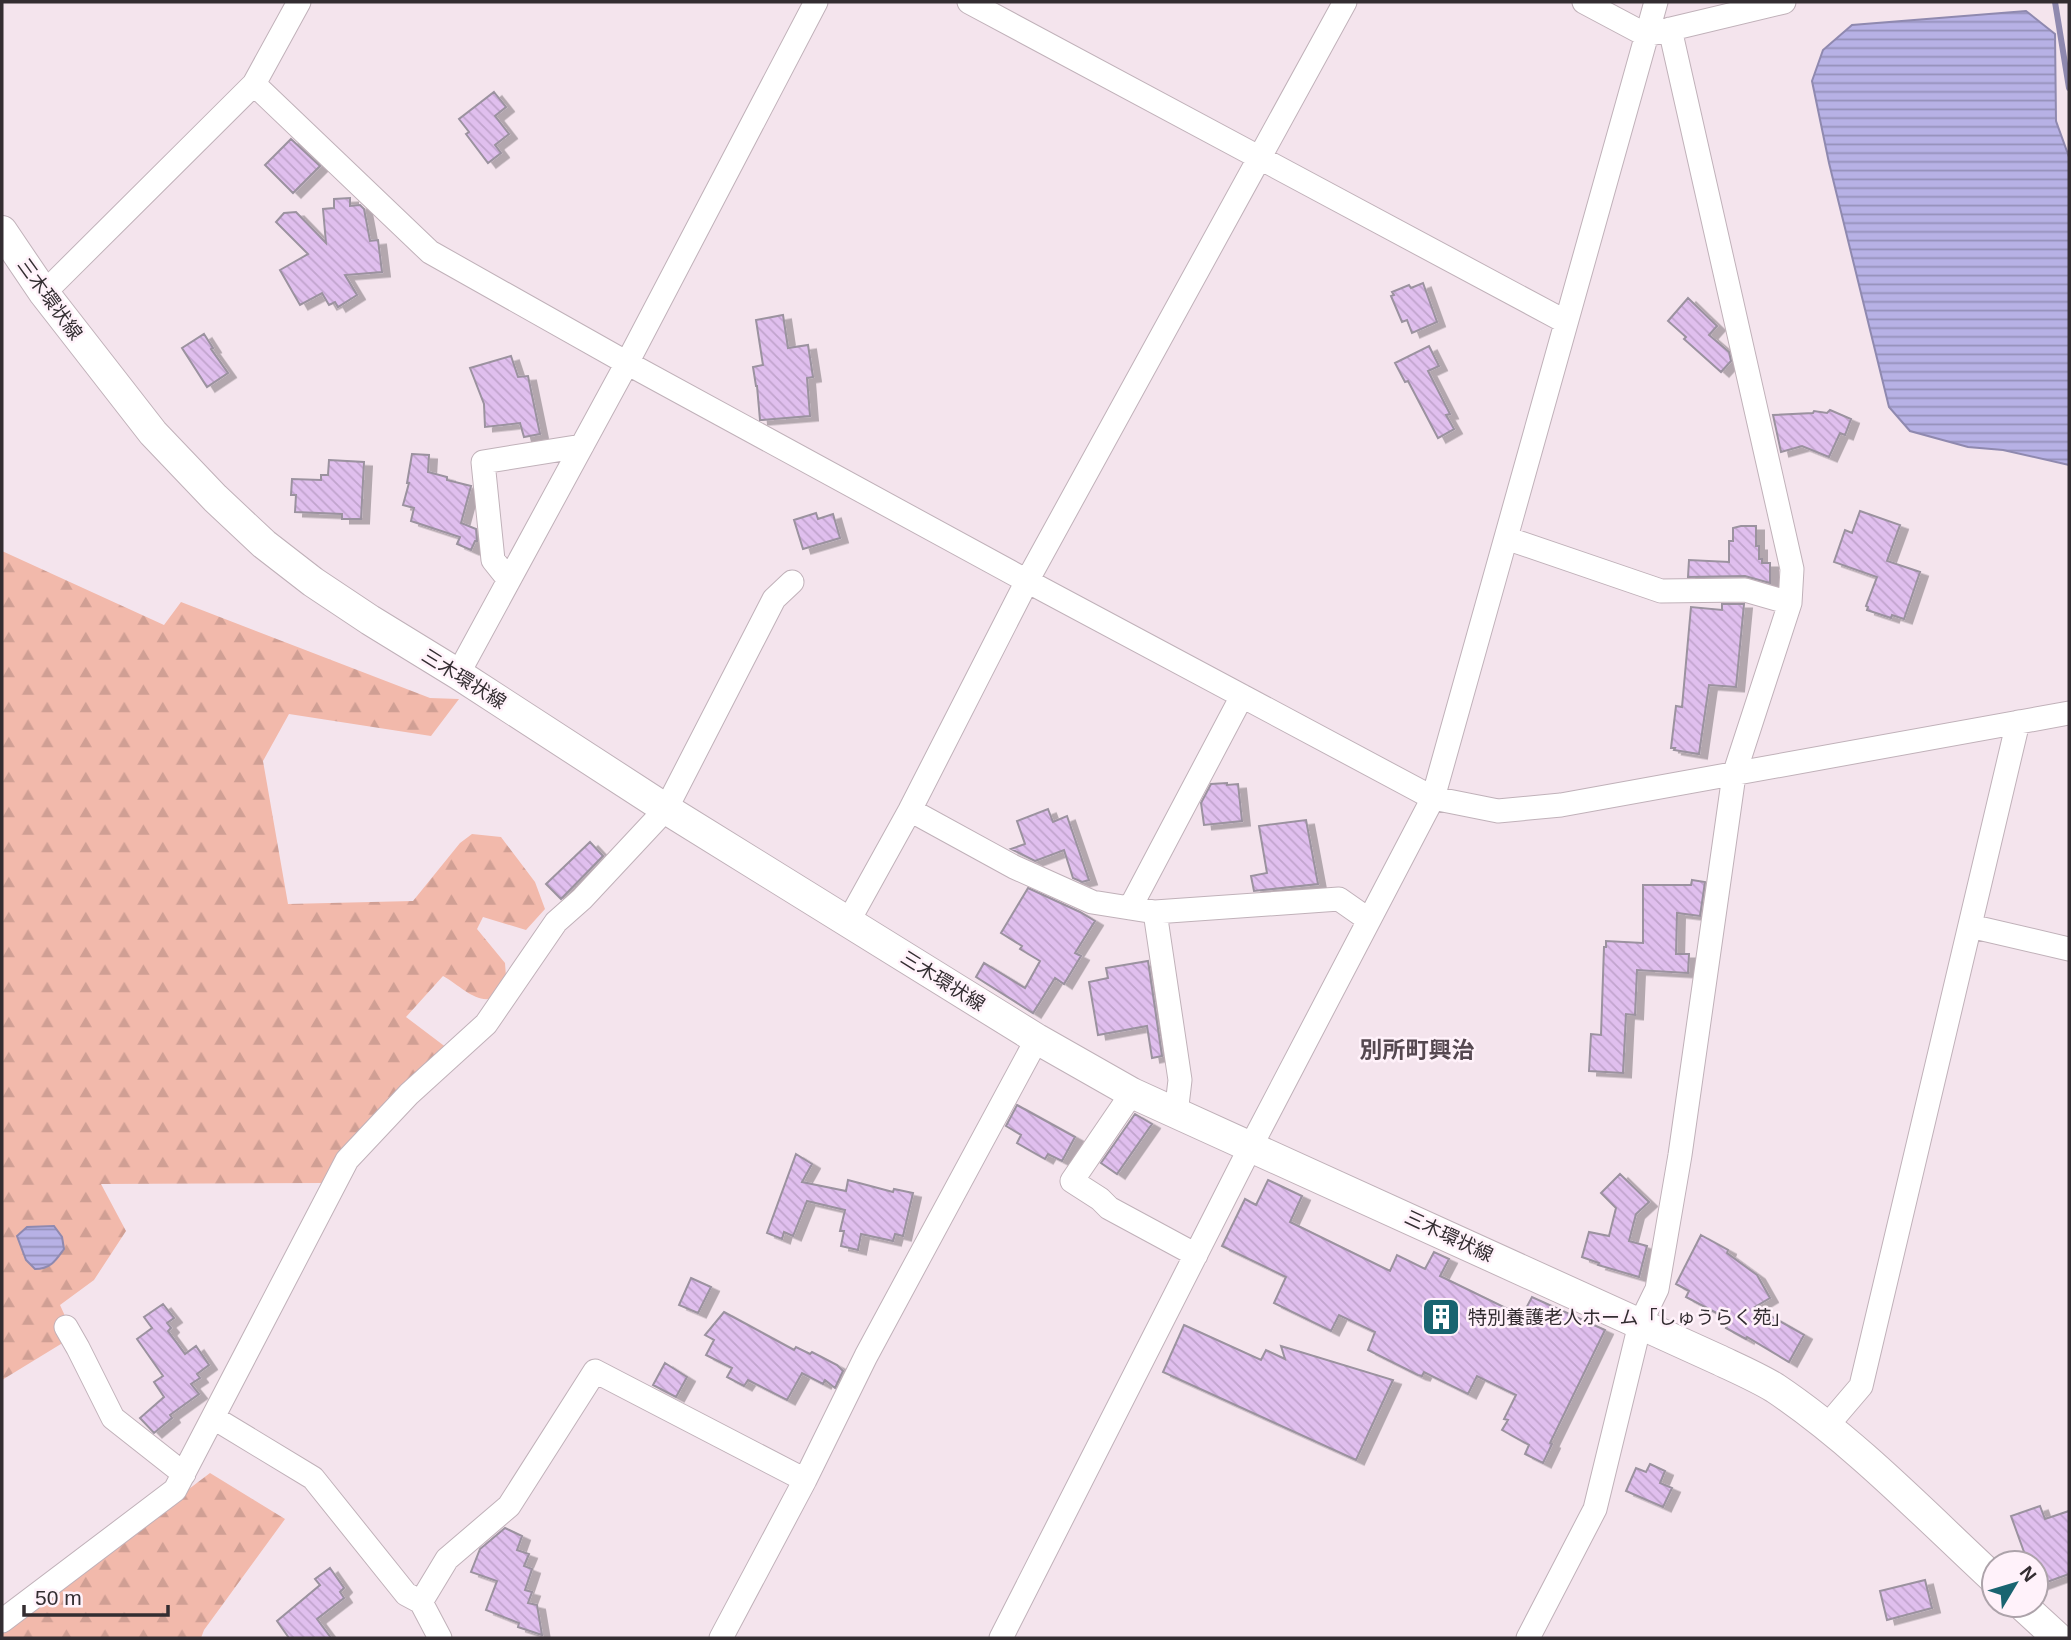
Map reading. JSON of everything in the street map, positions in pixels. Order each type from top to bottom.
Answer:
[{"type":"main road","name":"三木環状線","points":[[2,231],[44,293],[153,433],[215,498],[264,544],[370,621],[848,922],[1037,1039],[1132,1093],[1717,1359],[1773,1387],[1826,1427],[1882,1475],[1980,1566]]},
{"type":"main road","points":[[2037,1619],[2058,1638]]},
{"type":"street","points":[[44,293],[254,84],[299,2]]},
{"type":"street","points":[[458,674],[627,363],[816,2]]},
{"type":"street","points":[[969,2],[1566,321]]},
{"type":"street","points":[[848,922],[910,810],[1027,581],[1345,2]]},
{"type":"street","points":[[1584,2],[1646,35],[1784,2]]},
{"type":"street","points":[[1001,1638],[1251,1146],[1433,798],[1656,2]]},
{"type":"street","points":[[1528,1638],[1595,1509],[1640,1324],[1657,1289],[1678,1168],[1734,775],[1790,603],[1792,569],[1670,29]]},
{"type":"street","points":[[254,84],[430,252],[627,363],[1027,581],[1433,798],[1498,811],[1561,805],[2069,713]]},
{"type":"street","points":[[509,580],[493,561],[483,462],[582,446]]},
{"type":"street","points":[[1506,538],[1661,591],[1745,590],[1790,603]]},
{"type":"street","points":[[2,1621],[175,1490],[347,1160],[409,1094],[486,1024],[556,922],[582,899],[666,809],[774,599],[792,582]]},
{"type":"street","points":[[1130,908],[1242,696]]},
{"type":"street","points":[[1826,1427],[1861,1386],[2018,722]]},
{"type":"street","points":[[910,810],[1014,867],[1092,902],[1155,912],[1339,899],[1369,920]]},
{"type":"street","points":[[1155,912],[1180,1080],[1177,1114]]},
{"type":"street","points":[[1970,926],[2069,949]]},
{"type":"street","points":[[721,1638],[805,1480],[866,1356],[1037,1039]]},
{"type":"street","points":[[1132,1093],[1072,1181],[1109,1208],[1196,1255]]},
{"type":"street","points":[[66,1327],[113,1418],[184,1474]]},
{"type":"street","points":[[421,1602],[447,1559],[509,1506],[595,1371],[805,1480]]},
{"type":"street","points":[[214,1418],[313,1478],[406,1594],[421,1602],[440,1638]]},
{"type":"green space","points":[[2,551],[164,625],[181,602],[430,698],[459,699],[431,736],[289,714],[263,761],[288,904],[413,901],[460,843],[472,834],[501,837],[535,882],[545,909],[526,930],[483,917],[477,929],[505,963],[507,990],[490,999],[482,999],[443,976],[406,1017],[447,1048],[325,1183],[101,1184],[126,1231],[94,1280],[60,1305],[74,1336],[2,1380]]},
{"type":"green space","points":[[210,1473],[285,1519],[204,1630],[201,1638],[2,1638],[2,1631]]},
{"type":"shaded area","points":[[2026,11],[2055,34],[2056,121],[2069,157],[2069,465],[2003,450],[1968,447],[1910,431],[1889,407],[1829,163],[1812,81],[1823,50],[1852,25]]},
{"type":"shaded area","points":[[54,1226],[62,1237],[64,1249],[49,1266],[35,1269],[26,1260],[17,1236],[27,1227]]},
{"type":"building","points":[[494,92],[506,107],[495,116],[509,134],[495,145],[501,153],[488,163],[466,134],[469,132],[459,119]]},
{"type":"building","points":[[291,139],[320,166],[293,193],[265,165]]},
{"type":"building","points":[[350,198],[350,206],[360,205],[364,209],[370,241],[378,240],[382,272],[345,275],[357,295],[338,307],[335,302],[329,305],[322,293],[300,305],[280,270],[308,254],[276,222],[284,213],[296,212],[326,243],[323,209],[334,208],[334,199]]},
{"type":"building","points":[[1423,283],[1437,322],[1412,333],[1407,320],[1402,322],[1391,296],[1394,295],[1392,292],[1409,285],[1411,288]]},
{"type":"building","points":[[1688,298],[1717,326],[1709,335],[1729,352],[1731,361],[1721,372],[1668,321]]},
{"type":"building","points":[[783,315],[788,348],[808,345],[813,377],[807,378],[810,416],[760,420],[753,367],[763,365],[756,320]]},
{"type":"building","points":[[204,334],[228,373],[207,387],[182,348]]},
{"type":"building","points":[[1429,346],[1439,366],[1428,371],[1450,414],[1446,415],[1454,429],[1438,438],[1408,381],[1405,382],[1395,363]]},
{"type":"building","points":[[511,356],[518,377],[528,376],[540,434],[524,437],[520,423],[485,427],[484,404],[470,368]]},
{"type":"building","points":[[1830,410],[1851,419],[1845,435],[1840,433],[1829,457],[1802,446],[1781,452],[1773,415],[1814,411],[1827,413]]},
{"type":"building","points":[[412,454],[429,455],[428,472],[471,486],[461,523],[476,529],[477,541],[471,550],[457,544],[460,537],[411,521],[414,508],[403,505]]},
{"type":"building","points":[[329,460],[364,462],[361,519],[342,519],[342,514],[295,512],[296,495],[291,495],[292,479],[321,480],[321,475],[328,475]]},
{"type":"building","points":[[1860,511],[1900,525],[1887,561],[1920,572],[1904,619],[1892,615],[1891,618],[1867,610],[1866,606],[1877,577],[1834,562],[1845,530],[1852,533]]},
{"type":"building","points":[[816,513],[818,519],[833,514],[840,538],[803,549],[794,520]]},
{"type":"building","points":[[1756,526],[1759,559],[1762,559],[1762,563],[1770,563],[1770,583],[1745,576],[1688,577],[1689,560],[1729,562],[1729,541],[1733,541],[1733,528]]},
{"type":"building","points":[[1722,604],[1744,604],[1736,687],[1709,685],[1699,754],[1674,750],[1675,748],[1671,748],[1676,706],[1682,707],[1691,607],[1722,610]]},
{"type":"building","points":[[1211,784],[1238,784],[1242,821],[1204,825],[1201,803]]},
{"type":"building","points":[[1048,809],[1053,822],[1067,816],[1089,880],[1082,882],[1073,878],[1064,850],[1035,861],[1011,849],[1025,844],[1017,821]]},
{"type":"building","points":[[1306,820],[1318,884],[1254,891],[1251,876],[1267,873],[1259,826]]},
{"type":"building","points":[[590,842],[603,856],[561,899],[546,884]]},
{"type":"building","points":[[1692,880],[1705,882],[1700,916],[1677,913],[1676,954],[1689,954],[1688,973],[1637,970],[1635,1015],[1626,1014],[1623,1073],[1589,1071],[1591,1034],[1601,1035],[1606,941],[1643,943],[1643,885],[1691,885]]},
{"type":"building","points":[[1028,888],[1095,921],[1075,953],[1081,956],[1064,984],[1055,978],[1033,1013],[976,977],[984,963],[1025,988],[1040,961],[1001,933]]},
{"type":"building","points":[[1148,961],[1162,1056],[1152,1058],[1147,1026],[1098,1035],[1089,982],[1108,978],[1106,968]]},
{"type":"building","points":[[1017,1105],[1075,1137],[1062,1161],[1048,1154],[1045,1159],[1017,1143],[1021,1135],[1006,1126]]},
{"type":"building","points":[[1135,1114],[1152,1124],[1117,1174],[1101,1163]]},
{"type":"building","points":[[796,1154],[812,1164],[802,1182],[846,1191],[848,1180],[893,1192],[894,1189],[913,1193],[903,1236],[895,1234],[893,1241],[861,1234],[858,1250],[841,1246],[844,1231],[840,1231],[845,1210],[807,1201],[793,1236],[784,1232],[782,1239],[767,1233]]},
{"type":"building","points":[[1620,1174],[1649,1202],[1636,1214],[1629,1241],[1647,1246],[1639,1277],[1598,1265],[1599,1263],[1582,1257],[1589,1232],[1609,1236],[1616,1208],[1601,1193]]},
{"type":"building","name":"特別養護老人ホーム「しゅうらく苑」","points":[[1268,1180],[1302,1196],[1290,1222],[1390,1271],[1397,1255],[1425,1269],[1434,1252],[1449,1259],[1440,1276],[1522,1316],[1532,1297],[1605,1330],[1550,1443],[1552,1444],[1543,1463],[1525,1454],[1529,1445],[1502,1430],[1508,1420],[1504,1419],[1516,1395],[1477,1376],[1468,1394],[1424,1372],[1422,1376],[1418,1375],[1368,1350],[1375,1332],[1339,1315],[1331,1331],[1274,1303],[1286,1277],[1222,1246],[1245,1199],[1256,1205]]},
{"type":"building","points":[[1701,1235],[1728,1250],[1727,1253],[1757,1275],[1770,1298],[1755,1307],[1804,1335],[1789,1362],[1726,1328],[1730,1320],[1686,1297],[1689,1291],[1676,1284]]},
{"type":"building","points":[[691,1278],[711,1287],[698,1313],[679,1305]]},
{"type":"building","points":[[163,1304],[174,1318],[167,1323],[171,1328],[168,1331],[185,1354],[196,1346],[209,1365],[197,1374],[200,1378],[191,1384],[199,1394],[170,1415],[172,1418],[154,1433],[140,1418],[164,1397],[154,1382],[163,1376],[137,1339],[152,1328],[144,1317]]},
{"type":"building","points":[[724,1312],[794,1350],[796,1347],[810,1354],[812,1352],[837,1365],[843,1371],[835,1388],[825,1380],[823,1384],[802,1373],[787,1400],[748,1380],[744,1386],[727,1377],[732,1368],[706,1355],[714,1340],[705,1335]]},
{"type":"building","points":[[1184,1325],[1261,1360],[1266,1350],[1285,1359],[1281,1346],[1393,1380],[1356,1460],[1163,1372]]},
{"type":"building","points":[[665,1363],[687,1377],[676,1397],[653,1385]]},
{"type":"building","points":[[1650,1464],[1665,1471],[1660,1483],[1672,1488],[1663,1507],[1626,1491],[1636,1468],[1646,1472]]},
{"type":"building","points":[[2040,1506],[2045,1519],[2069,1511],[2069,1574],[2050,1581],[2050,1549],[2023,1549],[2011,1516]]},
{"type":"building","points":[[505,1528],[522,1536],[517,1550],[529,1554],[524,1566],[532,1569],[525,1590],[532,1592],[528,1603],[537,1605],[542,1635],[518,1627],[519,1623],[486,1610],[497,1581],[471,1572],[480,1549]]},
{"type":"building","points":[[330,1568],[344,1588],[340,1592],[344,1598],[317,1619],[331,1638],[289,1638],[277,1621],[320,1585],[315,1579]]},
{"type":"building","points":[[1925,1580],[1932,1608],[1887,1620],[1880,1591]]},
{"type":"waterway","points":[[2055,2],[2069,88]]},
{"type":"place","name":"特別養護老人ホーム「しゅうらく苑」","points":[[1441,1317]]},
{"type":"district","name":"別所町興治","points":[[1417,1050]]}]
